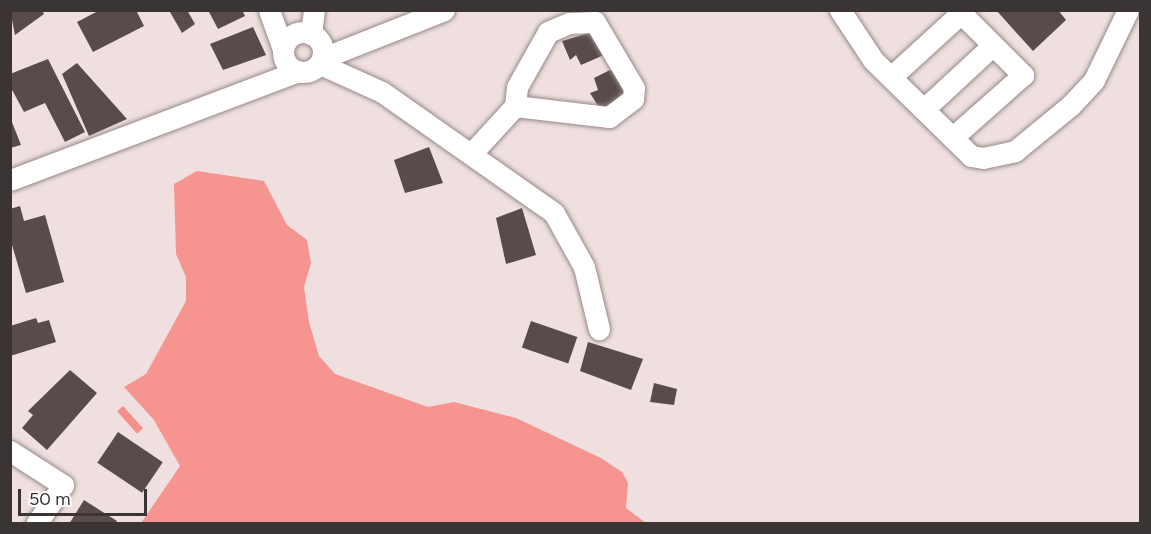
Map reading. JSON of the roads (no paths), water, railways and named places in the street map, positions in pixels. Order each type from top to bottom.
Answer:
[{"type":"street","points":[[270,10],[316,46],[555,213],[570,233],[599,329]]},
{"type":"street","points":[[270,10],[288,61],[310,72],[316,46],[314,10]]},
{"type":"street","points":[[10,180],[255,87],[288,61],[290,37],[316,46],[369,40],[412,17],[444,10]]},
{"type":"street","points":[[840,10],[891,77],[971,156],[983,158],[1015,151],[1094,80],[1128,10]]},
{"type":"street","points":[[891,77],[961,13],[1023,75],[952,137]]},
{"type":"street","points":[[471,154],[515,106],[517,87],[548,32],[569,23],[595,22],[634,88],[633,99],[609,117],[515,106]]},
{"type":"street","points":[[924,109],[993,45]]},
{"type":"street","points":[[10,451],[63,485],[36,524]]}]
